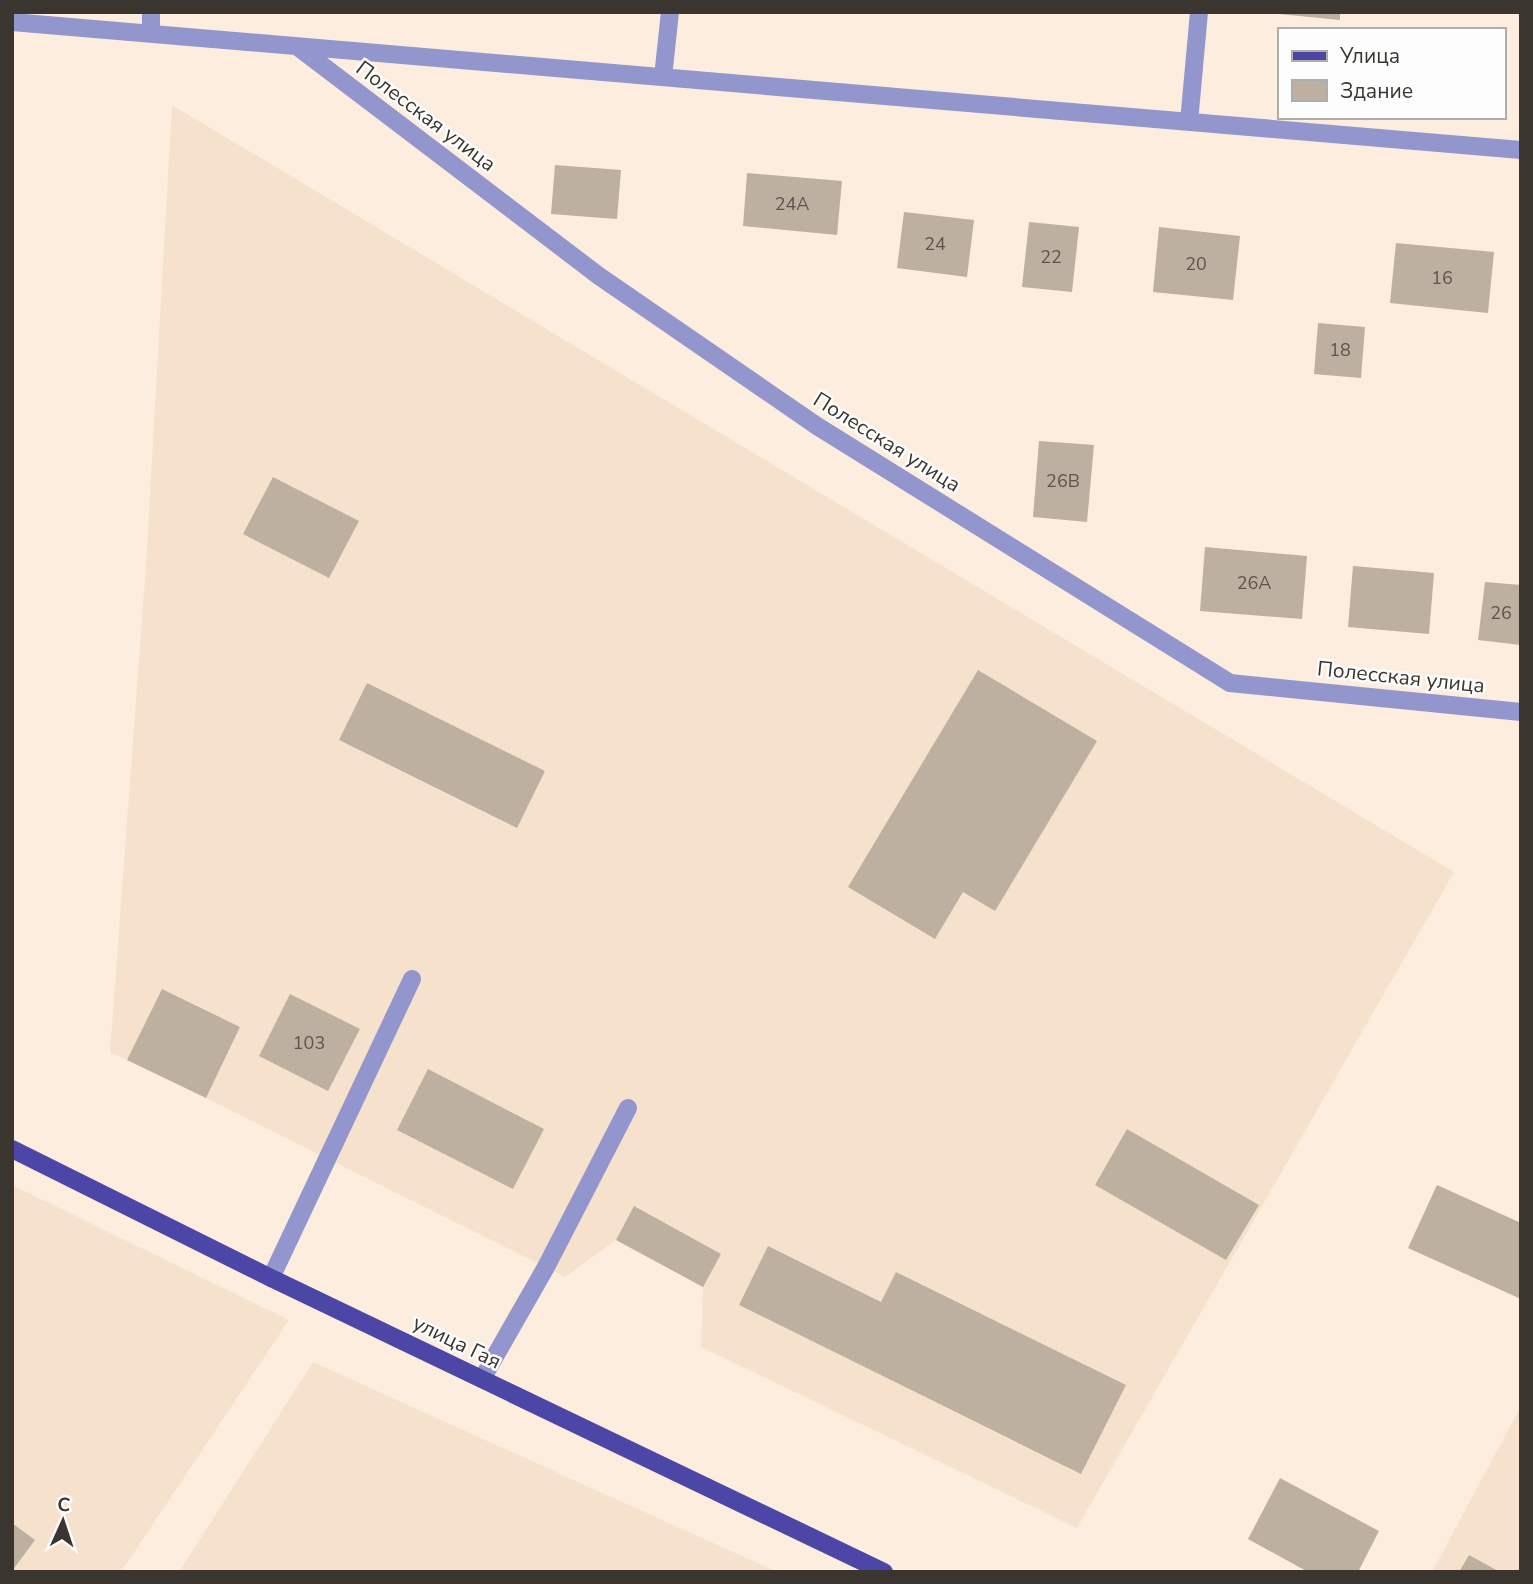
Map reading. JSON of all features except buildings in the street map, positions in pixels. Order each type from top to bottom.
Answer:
[{"type":"main road","name":"улица Гая","points":[[12,1149],[271,1278],[884,1572]]},
{"type":"street","points":[[151,12],[151,34]]},
{"type":"street","points":[[663,77],[670,12]]},
{"type":"street","points":[[1189,122],[1199,12]]},
{"type":"street","name":"Полесская улица","points":[[12,22],[1521,150]]},
{"type":"street","name":"Полесская улица","points":[[298,47],[599,276],[771,394],[1230,684],[1521,712]]},
{"type":"street","points":[[271,1278],[412,979]]},
{"type":"street","points":[[482,1378],[546,1267],[628,1108]]},
{"type":"shaded area","points":[[172,105],[1454,872],[1077,1528],[701,1347],[703,1287],[616,1240],[565,1277],[206,1098],[240,1027],[162,989],[127,1060],[110,1052],[146,565]]},
{"type":"shaded area","points":[[12,1185],[289,1320],[121,1572],[12,1572]]},
{"type":"shaded area","points":[[313,1362],[777,1572],[179,1572]]},
{"type":"shaded area","points":[[1521,1406],[1521,1572],[1432,1572]]}]
